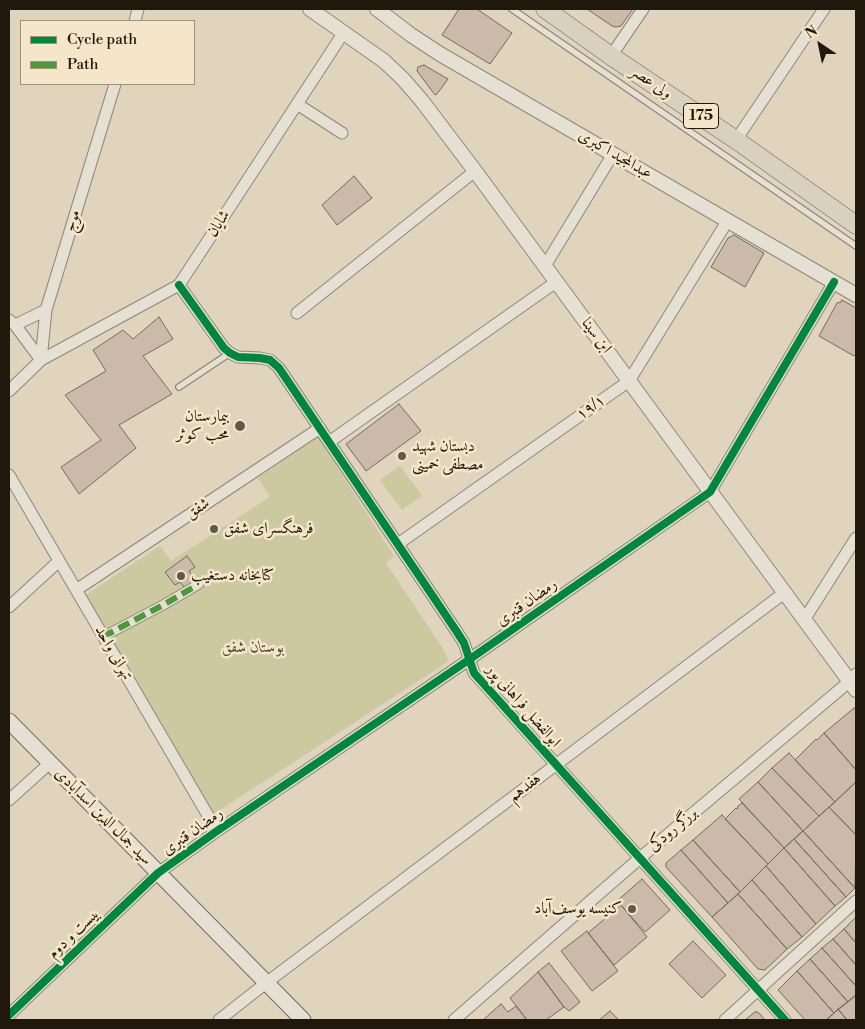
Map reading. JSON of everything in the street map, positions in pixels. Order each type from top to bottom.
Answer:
[{"type":"main road","name":"ولی عصر","points":[[545,9],[856,225]]},
{"type":"main road","name":"سید جمال الدین اسدآبادی","points":[[9,721],[303,1020]]},
{"type":"street","name":"ابن سینا","points":[[310,9],[384,62],[404,79],[422,101],[475,170],[804,620],[854,681]]},
{"type":"street","name":"عبدالمجید اکبری","points":[[377,9],[440,54],[856,295]]},
{"type":"street","points":[[611,56],[644,9]]},
{"type":"street","points":[[736,140],[824,9]]},
{"type":"street","name":"شایان","points":[[9,391],[41,360],[179,285],[344,32]]},
{"type":"street","name":"موج","points":[[41,360],[46,310],[115,85]]},
{"type":"street","points":[[297,104],[342,133]]},
{"type":"street","points":[[545,266],[613,154]]},
{"type":"street","points":[[297,313],[475,170]]},
{"type":"street","name":"۱۹/۱","points":[[398,544],[629,381],[728,220]]},
{"type":"street","points":[[329,442],[556,282]]},
{"type":"street","name":"رمضان قنبری","points":[[158,873],[710,492],[834,282]]},
{"type":"street","points":[[179,285],[224,348],[230,353]]},
{"type":"street","points":[[41,360],[12,322],[46,310]]},
{"type":"street","name":"ابوالفضل فراهانی پور","points":[[230,353],[238,357],[270,360],[279,368],[457,632],[464,643],[474,673],[785,1020]]},
{"type":"street","name":"شفق","points":[[76,590],[320,428]]},
{"type":"street","name":"تهرانی واحد","points":[[9,475],[217,831]]},
{"type":"street","points":[[804,620],[856,538]]},
{"type":"street","points":[[9,607],[59,561]]},
{"type":"street","points":[[102,635],[110,633],[199,584]]},
{"type":"street","name":"هفدهم","points":[[220,1020],[266,983],[784,592]]},
{"type":"street","name":"برزگر رودکی","points":[[454,1020],[640,858],[854,681]]},
{"type":"street","points":[[9,800],[50,763]]},
{"type":"street","name":"بیست و دوم","points":[[9,1015],[158,873]]},
{"type":"street","points":[[725,1020],[856,901]]},
{"type":"lane","points":[[512,9],[856,246]]},
{"type":"lane","points":[[179,387],[230,353]]},
{"type":"green space","name":"بوستان شفق","points":[[318,437],[394,556],[386,563],[442,647],[449,661],[214,814],[84,596],[160,546],[171,561],[270,497],[258,478]]},
{"type":"green space","points":[[400,466],[422,496],[402,510],[380,480]]},
{"type":"building","points":[[459,9],[477,9],[512,33],[490,64],[442,35]]},
{"type":"building","points":[[587,9],[633,9],[621,26],[616,27]]},
{"type":"building","points":[[424,65],[448,79],[435,95],[417,71],[418,67]]},
{"type":"building","points":[[354,176],[372,198],[337,225],[322,205]]},
{"type":"building","points":[[734,235],[764,253],[745,287],[711,267],[728,238]]},
{"type":"building","points":[[842,300],[856,308],[856,353],[854,356],[819,336],[837,303]]},
{"type":"building","points":[[159,317],[173,339],[143,356],[172,394],[119,425],[136,448],[79,494],[61,467],[101,440],[65,395],[106,371],[93,350],[123,330],[133,339]]},
{"type":"building","points":[[399,404],[421,431],[366,471],[346,444]]},
{"type":"building","name":"کتابخانه دستغیب","points":[[187,556],[195,567],[189,571],[196,581],[185,588],[180,582],[175,585],[165,572]]},
{"type":"building","points":[[854,708],[856,711],[856,770],[824,733]]},
{"type":"building","points":[[824,733],[856,770],[856,782],[835,802],[795,760]]},
{"type":"building","points":[[789,753],[835,802],[819,816],[772,768]]},
{"type":"building","points":[[772,768],[819,816],[803,831],[758,782]]},
{"type":"building","points":[[758,782],[803,831],[784,848],[739,799]]},
{"type":"building","points":[[856,782],[856,835],[829,807]]},
{"type":"building","points":[[742,803],[784,848],[768,864],[725,819]]},
{"type":"building","points":[[829,807],[856,835],[855,888],[803,831]]},
{"type":"building","points":[[722,815],[768,864],[740,892],[693,840]]},
{"type":"building","points":[[803,831],[855,888],[846,897],[794,839]]},
{"type":"building","points":[[794,839],[846,897],[835,906],[784,848]]},
{"type":"building","points":[[693,840],[740,892],[728,903],[681,850]]},
{"type":"building","points":[[784,848],[835,906],[816,924],[766,866]]},
{"type":"building","points":[[681,850],[728,903],[712,917],[666,867],[666,863]]},
{"type":"building","points":[[766,866],[816,924],[802,937],[752,880]]},
{"type":"building","points":[[642,879],[670,910],[645,932],[617,901]]},
{"type":"building","points":[[752,880],[802,937],[787,949],[738,894]]},
{"type":"building","points":[[738,894],[787,949],[765,970],[758,969],[712,917]]},
{"type":"building","points":[[621,905],[647,937],[614,965],[588,933]]},
{"type":"building","points":[[856,917],[856,943],[844,929]]},
{"type":"building","points":[[844,929],[856,943],[856,965],[833,939]]},
{"type":"building","points":[[587,931],[618,971],[592,991],[561,951]]},
{"type":"building","points":[[833,939],[856,965],[856,986],[822,948]]},
{"type":"building","points":[[693,941],[726,975],[702,998],[669,964]]},
{"type":"building","points":[[822,948],[856,986],[856,995],[848,1002],[810,959]]},
{"type":"building","points":[[810,959],[848,1002],[834,1013],[797,971]]},
{"type":"building","points":[[549,963],[580,1002],[569,1011],[538,972]]},
{"type":"building","points":[[797,971],[834,1013],[826,1020],[805,1020],[778,990]]},
{"type":"building","points":[[538,972],[564,1007],[546,1020],[527,1020],[510,998]]},
{"type":"building","points":[[856,995],[856,1020],[847,1020],[838,1009]]},
{"type":"building","points":[[501,1004],[508,1012],[516,1006],[527,1020],[483,1020]]},
{"type":"building","points":[[838,1009],[847,1020],[826,1020],[834,1013]]},
{"type":"building","points":[[610,1011],[619,1020],[599,1020]]},
{"type":"building","points":[[755,1012],[758,1012],[765,1020],[745,1020]]},
{"type":"marked path","points":[[102,635],[110,633],[199,584]]},
{"type":"cycle path","points":[[9,1015],[158,873],[710,492],[834,282]]},
{"type":"cycle path","points":[[179,285],[224,348],[230,353],[238,357],[270,360],[279,368],[457,632],[464,643],[474,673],[785,1020]]},
{"type":"place","name":"بیمارستان محب کوثر","points":[[240,426]]},
{"type":"place","name":"دبستان شهید مصطفی خمینی","points":[[402,456]]},
{"type":"place","name":"فرهنگسرای شفق","points":[[214,529]]},
{"type":"place","name":"کتابخانه دستغیب","points":[[181,576]]},
{"type":"place","name":"کنیسه یوسف‌آباد","points":[[632,909]]}]
